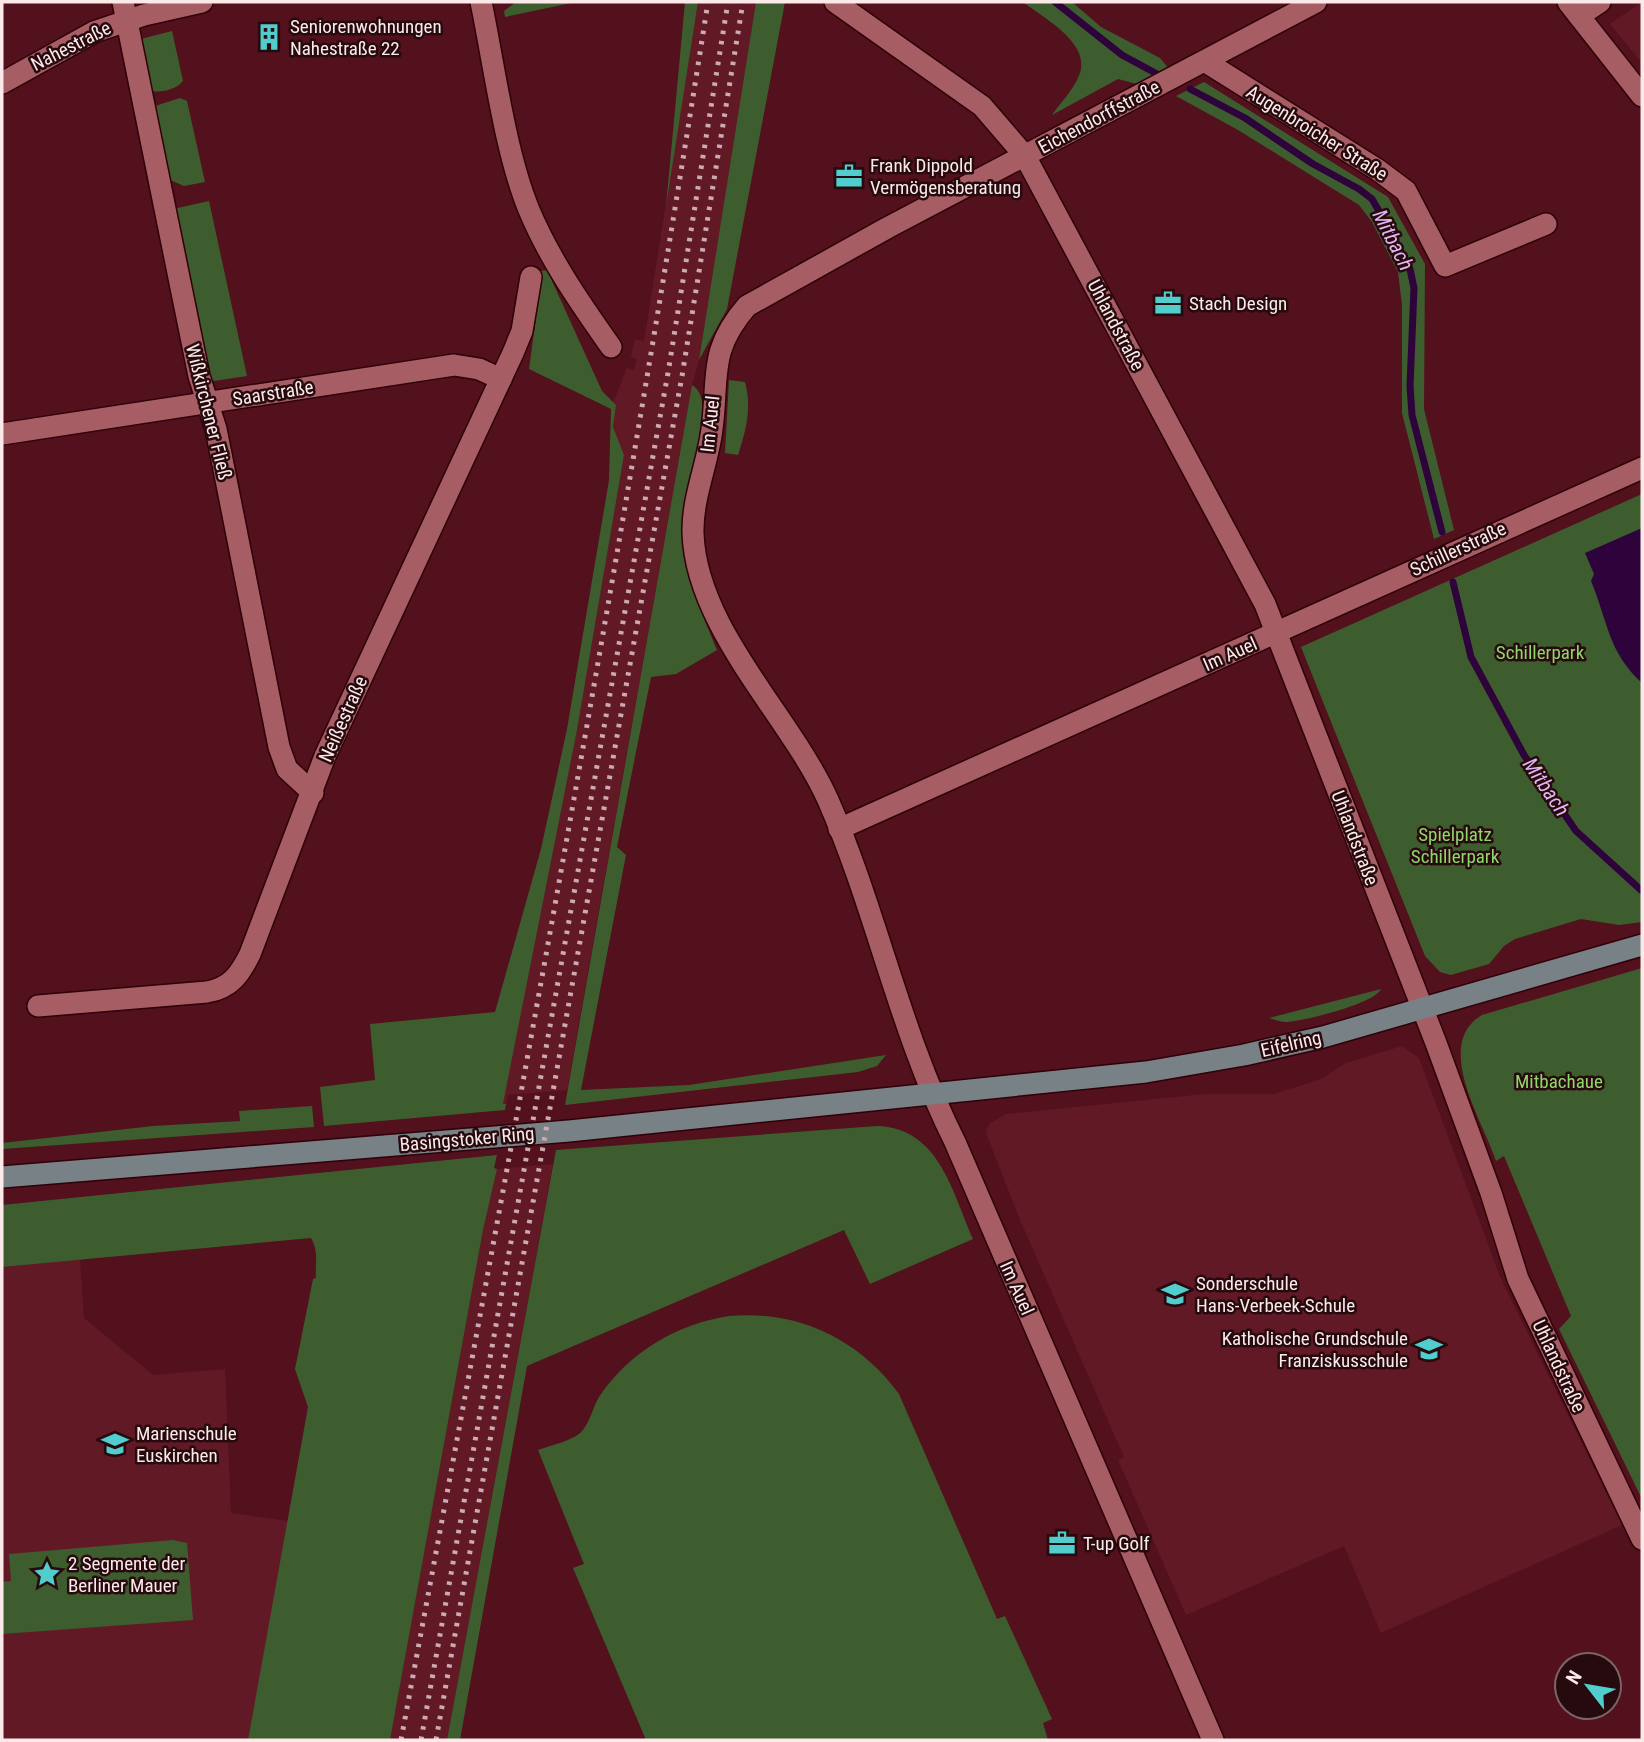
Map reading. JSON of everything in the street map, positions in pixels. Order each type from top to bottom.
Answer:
[{"type":"main road","name":"Eifelring","points":[[931,1094],[1182,1067],[1323,1037],[1642,945]]},
{"type":"main road","name":"Basingstoker Ring","points":[[2,1177],[569,1131],[931,1094]]},
{"type":"street","points":[[124,11],[202,2]]},
{"type":"street","points":[[481,2],[528,208],[569,289],[611,347]]},
{"type":"street","name":"Eichendorffstraße","points":[[835,2],[982,106],[1026,156],[1317,2]]},
{"type":"street","points":[[1600,2],[1574,9],[1642,96]]},
{"type":"street","name":"Nahestraße","points":[[2,83],[94,32],[124,11]]},
{"type":"street","name":"Wißkirchener Fließ","points":[[124,11],[199,376],[219,442],[279,747],[287,769],[313,793]]},
{"type":"street","name":"Augenbroicher Straße","points":[[1206,62],[1378,170],[1406,191],[1446,266],[1546,224]]},
{"type":"street","name":"Uhlandstraße","points":[[1026,156],[1265,604],[1491,1193],[1518,1279],[1642,1539]]},
{"type":"street","name":"Im Auel","points":[[1026,156],[757,298],[733,324],[718,355],[711,438],[693,530],[697,559],[731,643],[821,786],[839,829],[931,1094],[1213,1740]]},
{"type":"street","name":"Neißestraße","points":[[38,1006],[207,992],[216,990],[236,978],[250,954],[325,756],[522,331],[531,277]]},
{"type":"street","name":"Saarstraße","points":[[2,434],[454,365],[479,369],[501,379]]},
{"type":"street","name":"Schillerstraße","points":[[1275,633],[1642,468]]},
{"type":"street","name":"Im Auel","points":[[839,829],[1275,633]]},
{"type":"shaded area","points":[[698,2],[756,2],[699,360],[692,385],[567,1090],[508,1095],[506,1104],[503,1104],[577,730],[624,455],[613,427],[616,405],[613,403],[627,368],[634,370],[637,359],[631,357],[635,339],[644,341]]},
{"type":"shaded area","points":[[1642,2],[1642,63],[1610,24]]},
{"type":"shaded area","points":[[1642,528],[1642,683],[1615,648],[1591,581],[1594,574],[1585,553]]},
{"type":"shaded area","name":"Katholische Grundschule Franziskusschule","points":[[1402,1046],[1419,1058],[1501,1279],[1622,1525],[1381,1633],[1344,1546],[1186,1615],[1118,1460],[1124,1457],[1020,1220],[986,1133],[989,1124],[1006,1114],[1204,1094],[1274,1094],[1321,1079],[1346,1063]]},
{"type":"shaded area","points":[[553,1164],[447,1740],[390,1740],[483,1230],[497,1169]]},
{"type":"shaded area","name":"Marienschule Euskirchen","points":[[80,1259],[84,1318],[153,1375],[225,1369],[231,1513],[288,1521],[248,1740],[2,1740],[2,1267]]},
{"type":"green space","points":[[516,2],[576,2],[505,17],[504,11]]},
{"type":"green space","points":[[685,2],[698,2],[666,206]]},
{"type":"green space","points":[[756,2],[785,2],[727,309],[699,360]]},
{"type":"green space","points":[[1023,2],[1072,2],[1101,27],[1160,58],[1169,69],[1140,85],[1118,79],[1052,115],[1076,81],[1081,69],[1081,58],[1077,48],[1061,30]]},
{"type":"green space","points":[[172,31],[183,81],[167,90],[148,90],[137,40]]},
{"type":"green space","points":[[1204,82],[1388,197],[1425,264],[1424,409],[1454,530],[1434,539],[1402,413],[1402,305],[1398,272],[1372,222],[1359,205],[1238,130],[1176,96]]},
{"type":"green space","points":[[180,98],[187,101],[205,182],[184,186],[170,180],[152,107]]},
{"type":"green space","points":[[209,201],[247,376],[214,381],[208,377],[173,209]]},
{"type":"green space","points":[[547,270],[602,391],[616,405],[613,427],[624,455],[577,730],[503,1104],[506,1104],[505,1110],[324,1126],[320,1087],[375,1080],[370,1024],[495,1012],[541,849],[567,729],[609,480],[611,409],[529,369],[539,296],[534,272]]},
{"type":"green space","points":[[729,380],[745,382],[747,392],[747,419],[738,455],[725,453]]},
{"type":"green space","points":[[692,385],[700,394],[703,407],[700,443],[685,509],[685,546],[697,598],[717,650],[676,674],[651,677],[617,847],[626,855],[581,1090],[689,1085],[886,1055],[877,1066],[858,1072],[565,1105]]},
{"type":"green space","name":"Schillerpark","points":[[1642,494],[1642,922],[1619,925],[1581,919],[1515,939],[1504,946],[1489,964],[1451,975],[1440,972],[1425,956],[1301,647]]},
{"type":"green space","name":"Mitbachaue","points":[[1642,968],[1642,1499],[1559,1329],[1571,1316],[1504,1156],[1496,1161],[1473,1106],[1461,1064],[1461,1045],[1468,1028],[1482,1015]]},
{"type":"green space","points":[[1381,989],[1353,1006],[1322,1015],[1285,1022],[1269,1018]]},
{"type":"green space","points":[[312,1106],[314,1127],[2,1149],[2,1143],[153,1126],[240,1121],[239,1111]]},
{"type":"green space","points":[[877,1126],[898,1129],[929,1150],[950,1183],[973,1239],[870,1284],[844,1230],[527,1366],[460,1740],[447,1740],[556,1150]]},
{"type":"green space","points":[[497,1155],[494,1168],[497,1169],[483,1230],[390,1740],[248,1740],[308,1407],[295,1369],[313,1279],[316,1278],[316,1253],[311,1238],[2,1267],[2,1205]]},
{"type":"green space","points":[[729,1316],[779,1318],[825,1332],[865,1358],[899,1394],[997,1619],[1005,1616],[1052,1719],[1043,1723],[1048,1740],[646,1740],[573,1568],[584,1564],[538,1450],[579,1434],[611,1381],[640,1354],[673,1333]]},
{"type":"green space","points":[[173,1540],[187,1543],[193,1620],[2,1634],[2,1582],[11,1581],[9,1554]]},
{"type":"waterway","name":"Mitbach","points":[[1055,2],[1122,55],[1159,75]]},
{"type":"waterway","name":"Mitbach","points":[[1190,89],[1245,118],[1313,164],[1359,189],[1372,199],[1387,225],[1410,269],[1414,288],[1410,386],[1412,415],[1442,532]]},
{"type":"waterway","name":"Mitbach","points":[[1453,582],[1471,657],[1524,755],[1576,831],[1642,891]]},
{"type":"railway","points":[[401,1740],[522,1089],[599,655],[708,2]]},
{"type":"railway","points":[[421,1740],[668,373],[728,2]]},
{"type":"railway","points":[[436,1740],[682,376],[743,2]]},
{"type":"place","name":"Seniorenwohnungen Nahestraße 22","points":[[269,37]]},
{"type":"place","name":"Frank Dippold Vermögensberatung","points":[[849,176]]},
{"type":"place","name":"Stach Design","points":[[1168,303]]},
{"type":"place","name":"Sonderschule Hans-Verbeek-Schule","points":[[1175,1294]]},
{"type":"place","name":"Katholische Grundschule Franziskusschule","points":[[1429,1349]]},
{"type":"place","name":"Marienschule Euskirchen","points":[[115,1444]]},
{"type":"place","name":"T-up Golf","points":[[1062,1543]]},
{"type":"place","name":"2 Segmente der Berliner Mauer","points":[[47,1574]]},
{"type":"park label","name":"Spielplatz Schillerpark","points":[[1455,845]]}]
